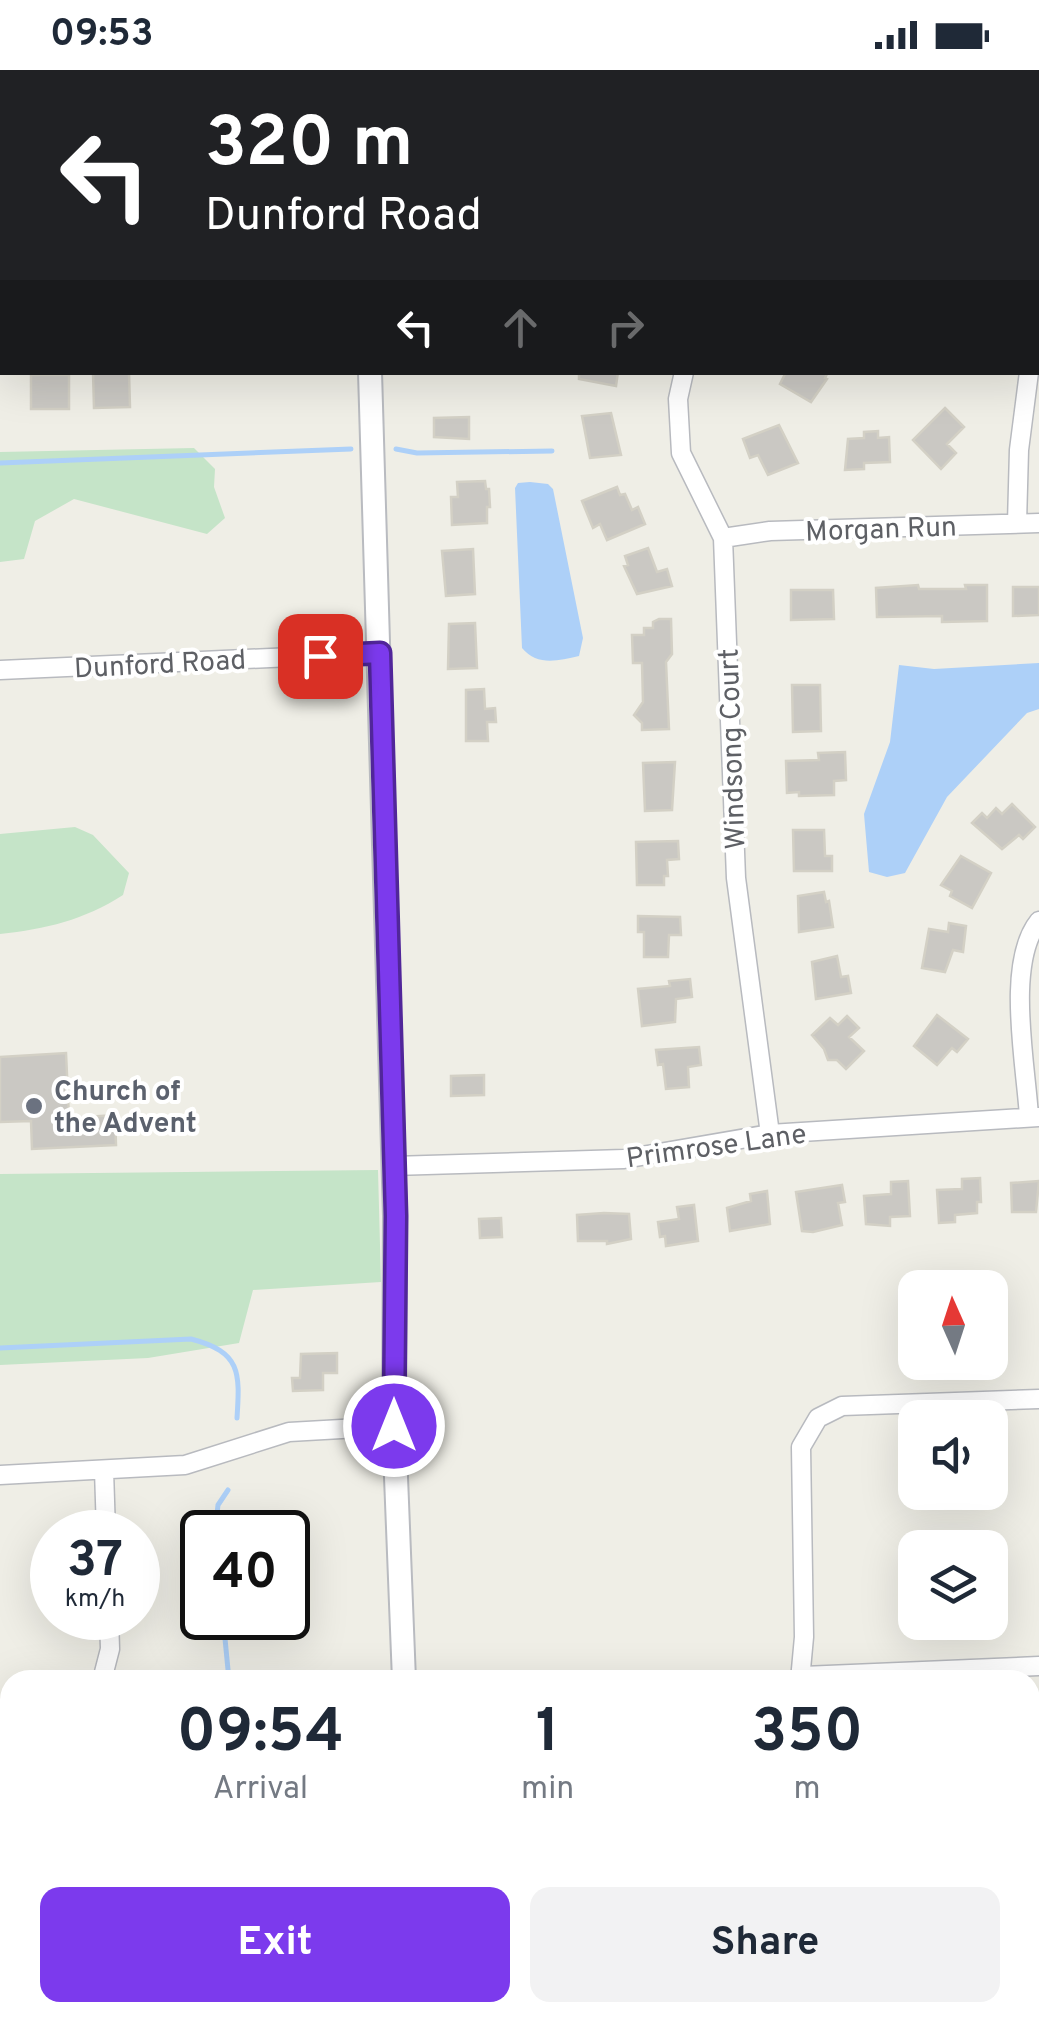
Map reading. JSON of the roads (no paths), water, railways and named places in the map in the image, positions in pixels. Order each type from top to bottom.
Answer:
[{"type":"street","points":[[370,375],[393,1166],[394,1426],[404,1670]]},
{"type":"street","name":"Windsong Court","points":[[683,375],[678,399],[681,453],[723,538],[736,878],[770,1134]]},
{"type":"street","points":[[1017,523],[1019,450],[1029,375]]},
{"type":"street","name":"Morgan Run","points":[[723,538],[770,531],[1039,523]]},
{"type":"street","name":"Dunford Road","points":[[0,670],[380,653]]},
{"type":"street","points":[[1034,1117],[1021,996],[1024,946],[1039,920]]},
{"type":"street","name":"Primrose Lane","points":[[393,1166],[624,1158],[770,1134],[1034,1117]]},
{"type":"street","points":[[802,1670],[801,1447],[818,1418],[842,1406],[1039,1399]]},
{"type":"street","points":[[0,1475],[184,1465],[289,1432],[394,1426]]},
{"type":"street","points":[[104,1470],[105,1510]]},
{"type":"street","points":[[105,1670],[109,1640]]},
{"type":"street","points":[[960,1670],[1039,1666]]},
{"type":"water","points":[[518,483],[548,484],[553,489],[583,638],[579,656],[541,660],[522,648],[515,488]]},
{"type":"water","points":[[1039,663],[1039,709],[1027,713],[947,797],[905,873],[887,877],[869,872],[864,814],[890,742],[899,665],[934,669]]},
{"type":"waterway","points":[[0,463],[351,449]]},
{"type":"waterway","points":[[396,449],[417,453],[552,451]]},
{"type":"waterway","points":[[0,1348],[191,1339],[220,1350],[234,1366],[237,1418]]},
{"type":"waterway","points":[[217,1510],[228,1490]]},
{"type":"waterway","points":[[225,1640],[228,1670]]},
{"type":"place","name":"Church of the Advent","points":[[34,1106]]}]
